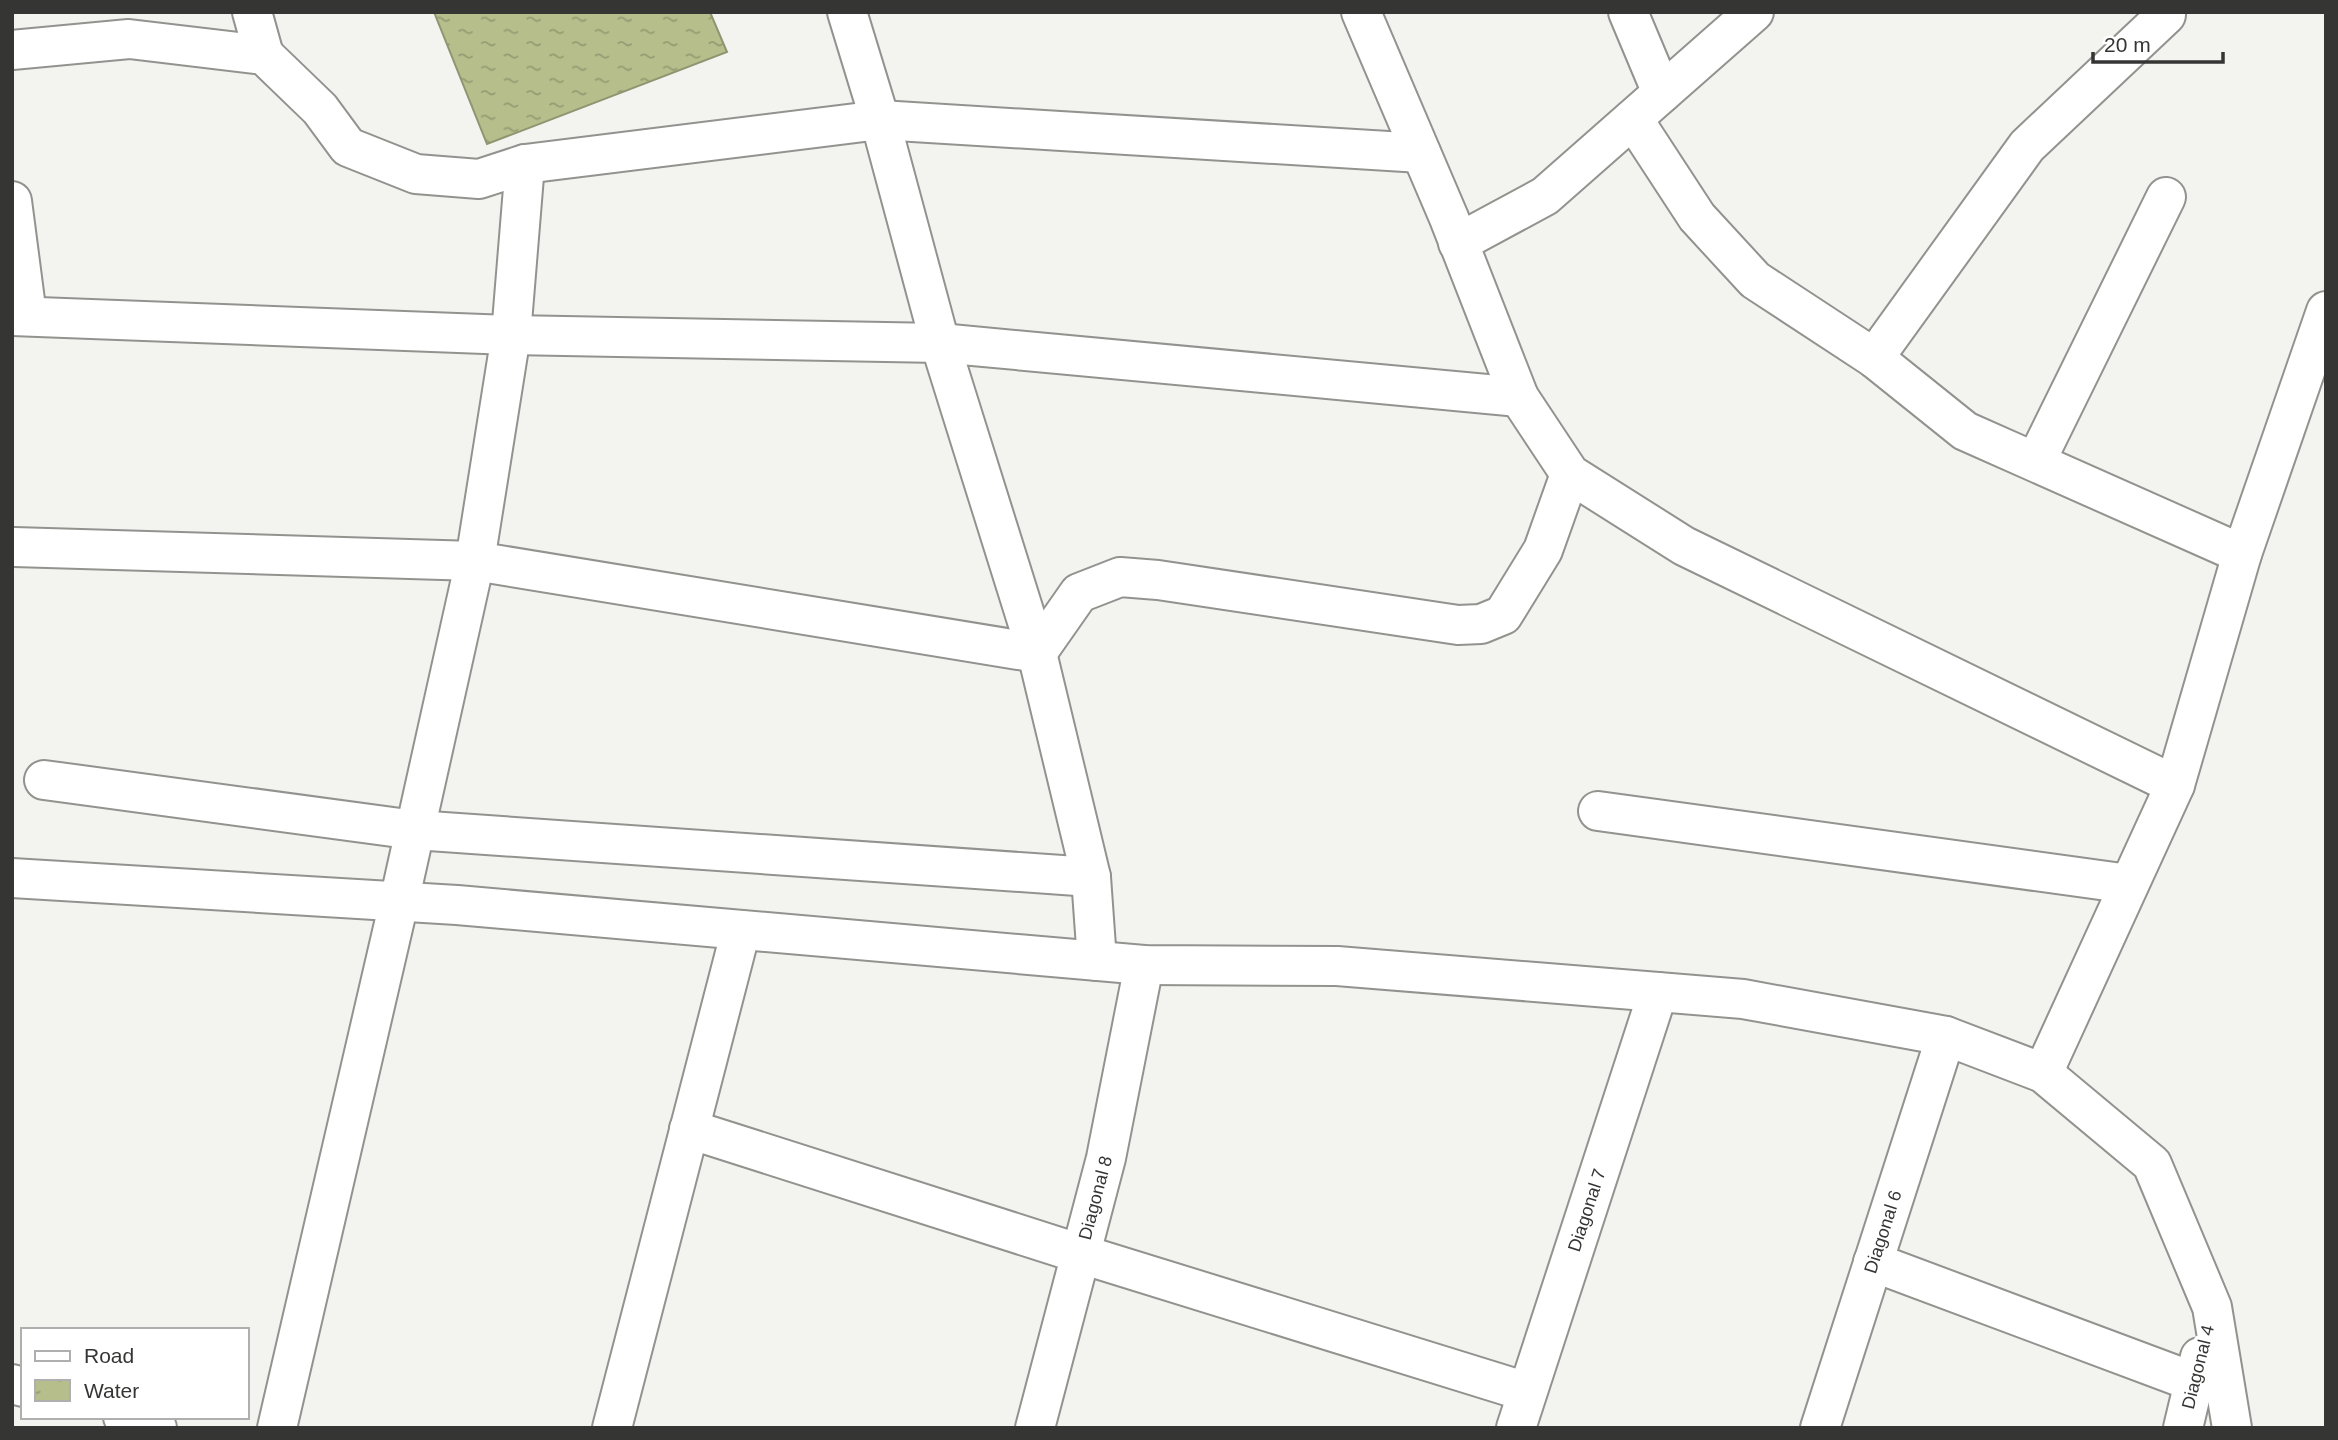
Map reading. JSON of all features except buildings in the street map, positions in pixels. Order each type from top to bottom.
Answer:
[{"type":"street","points":[[252,12],[264,55],[320,109],[348,147],[416,174],[479,179],[525,164],[880,120],[1421,153]]},
{"type":"street","points":[[847,12],[880,120],[940,343],[1037,653],[1091,877],[1097,961]]},
{"type":"street","points":[[1361,12],[1519,397],[1570,474],[1685,545],[2175,785]]},
{"type":"street","points":[[1628,12],[1662,93]]},
{"type":"street","points":[[1458,243],[1545,196],[1754,12]]},
{"type":"street","points":[[1874,358],[2027,146],[2166,15],[2163,12]]},
{"type":"street","points":[[12,50],[129,40],[264,55]]},
{"type":"street","points":[[1633,119],[1697,217],[1755,280],[1874,358],[1965,431],[2242,554]]},
{"type":"street","points":[[277,1428],[400,902],[475,561],[511,335],[525,164]]},
{"type":"street","points":[[2036,461],[2166,197]]},
{"type":"street","points":[[12,201],[19,316],[511,335],[940,343],[1519,397]]},
{"type":"street","points":[[2043,1073],[2175,785],[2242,554],[2326,312]]},
{"type":"street","points":[[1037,653],[1079,593],[1120,577],[1172,582],[1458,625],[1480,624],[1503,615],[1543,550],[1570,474]]},
{"type":"street","points":[[14,547],[475,561],[1037,653]]},
{"type":"street","points":[[44,780],[415,830],[1091,877]]},
{"type":"street","points":[[1598,811],[2129,884]]},
{"type":"street","points":[[12,878],[400,902],[1144,965],[1336,966],[1744,999],[1946,1036],[2043,1073],[2151,1164],[2212,1307],[2232,1428]]},
{"type":"street","points":[[612,1428],[741,930]]},
{"type":"street","name":"Diagonal 8","points":[[1035,1428],[1106,1158],[1144,965]]},
{"type":"street","name":"Diagonal 7","points":[[1516,1428],[1658,992]]},
{"type":"street","name":"Diagonal 6","points":[[1820,1428],[1946,1036]]},
{"type":"street","points":[[689,1129],[1527,1392]]},
{"type":"street","points":[[1873,1262],[2194,1382]]},
{"type":"street","name":"Diagonal 4","points":[[2183,1428],[2212,1307]]},
{"type":"street","points":[[129,1419],[158,1428]]},
{"type":"water","points":[[434,12],[710,12],[727,52],[487,144]]}]
